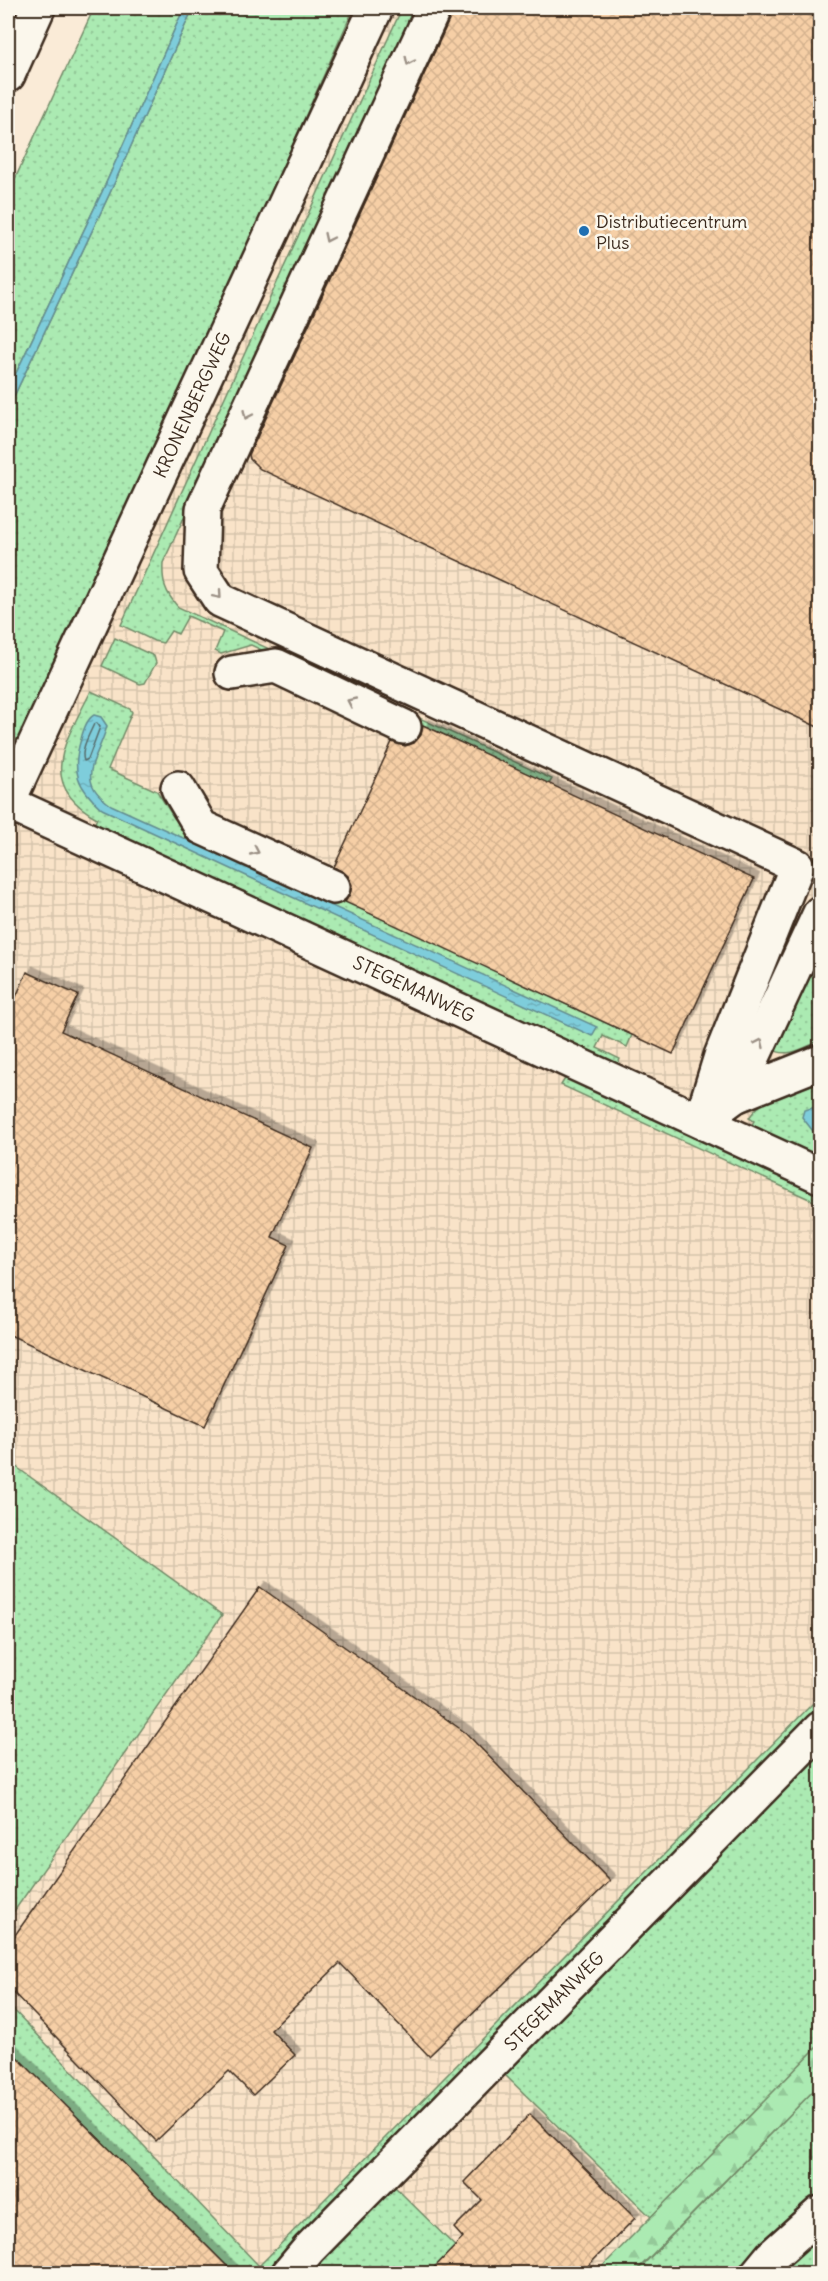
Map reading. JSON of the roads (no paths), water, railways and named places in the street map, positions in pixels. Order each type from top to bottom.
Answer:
[{"type":"main road","points":[[8,75],[38,8]]},
{"type":"main road","name":"KRONENBERGWEG","points":[[8,803],[376,8]]},
{"type":"main road","points":[[434,8],[204,509],[201,571],[220,600],[809,873],[721,1056],[701,1121]]},
{"type":"main road","points":[[232,673],[276,666],[404,726]]},
{"type":"main road","points":[[178,788],[201,827],[333,887]]},
{"type":"main road","name":"STEGEMANWEG","points":[[8,803],[820,1176]]},
{"type":"main road","points":[[735,1096],[820,914]]},
{"type":"main road","points":[[701,1121],[735,1096],[820,1062]]},
{"type":"main road","name":"STEGEMANWEG","points":[[288,2274],[309,2249],[820,1729]]},
{"type":"main road","points":[[757,2274],[771,2257],[820,2213]]},
{"type":"water","points":[[184,8],[193,8],[109,195],[8,409],[8,390],[102,192]]},
{"type":"water","points":[[94,715],[101,717],[107,726],[91,768],[91,778],[100,796],[111,805],[597,1027],[592,1036],[102,809],[82,786],[77,769],[78,750],[83,732],[87,722]]},
{"type":"water","points":[[820,1106],[820,1140],[802,1117],[804,1110]]},
{"type":"place","name":"Distributiecentrum Plus","points":[[584,231]]}]
